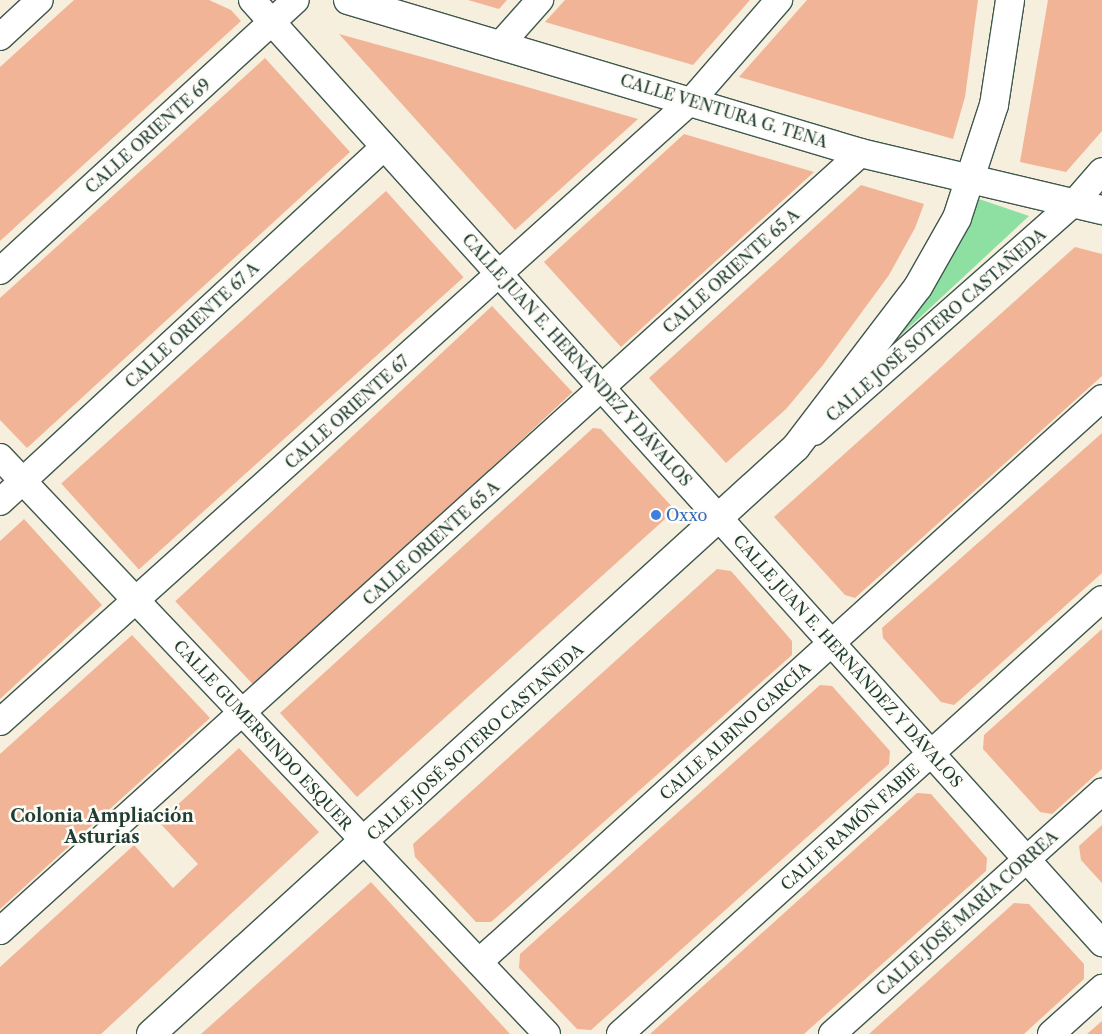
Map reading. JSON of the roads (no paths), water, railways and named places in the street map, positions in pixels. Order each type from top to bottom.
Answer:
[{"type":"street","points":[[0,37],[40,0]]},
{"type":"street","name":"CALLE JUAN E. HERNÁNDEZ Y DÁVALOS","points":[[252,0],[1102,943]]},
{"type":"street","name":"CALLE ORIENTE 69","points":[[0,271],[296,0]]},
{"type":"street","name":"CALLE VENTURA G. TENA","points":[[348,0],[499,46],[692,100],[861,153],[971,182],[1075,202],[1102,210]]},
{"type":"street","points":[[499,46],[540,0]]},
{"type":"street","name":"CALLE ORIENTE 67","points":[[0,722],[500,275],[692,100],[779,0]]},
{"type":"street","name":"CALLE JOSÉ SOTERO CASTAÑEDA","points":[[796,447],[918,287],[971,182],[994,105],[1010,0]]},
{"type":"street","name":"CALLE ORIENTE 67 A","points":[[0,502],[384,147]]},
{"type":"street","name":"CALLE ORIENTE 65 A","points":[[0,931],[244,714],[861,153]]},
{"type":"street","name":"CALLE JOSÉ SOTERO CASTAÑEDA","points":[[151,1034],[365,842],[796,447],[873,384],[1075,202],[1102,171]]},
{"type":"street","name":"CALLE ALBINO GARCÍA","points":[[479,962],[1102,398]]},
{"type":"street","name":"CALLE GUMERSINDO ESQUER","points":[[0,457],[547,1034]]},
{"type":"street","name":"CALLE RAMÓN FABIE","points":[[620,1034],[1102,599]]},
{"type":"street","name":"CALLE JOSÉ MARÍA CORREA","points":[[832,1034],[1102,792]]},
{"type":"street","points":[[1051,1034],[1102,988]]},
{"type":"place","name":"Oxxo","points":[[656,515]]},
{"type":"district","name":"Colonia Ampliación Asturias","points":[[102,828]]}]
